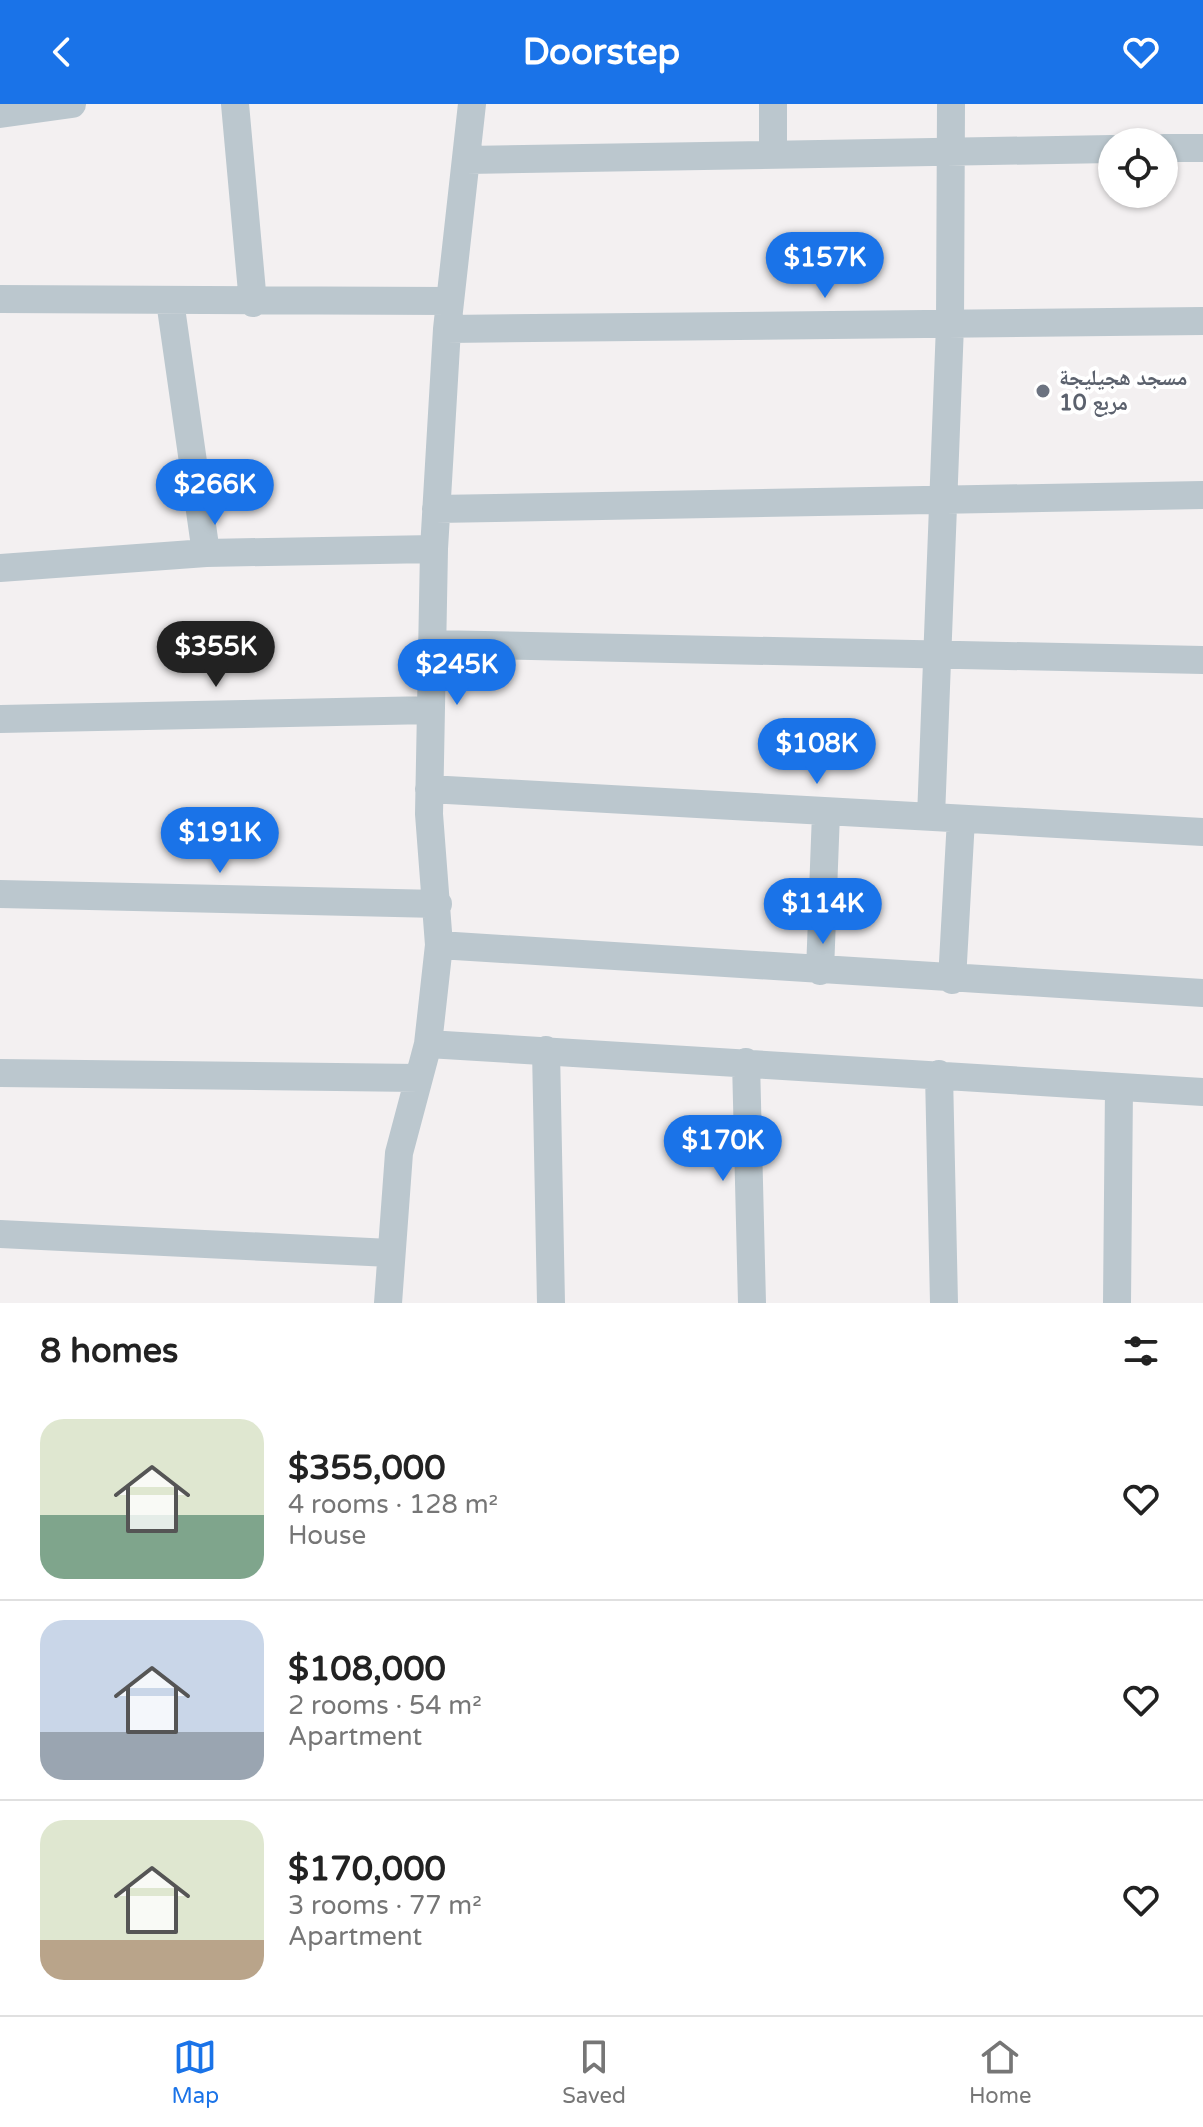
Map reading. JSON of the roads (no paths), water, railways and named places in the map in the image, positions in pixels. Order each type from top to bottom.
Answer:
[{"type":"street","points":[[0,114],[72,104]]},
{"type":"street","points":[[235,104],[253,303]]},
{"type":"street","points":[[388,1303],[399,1153],[428,1044],[439,945],[429,789],[434,549],[448,315],[472,104]]},
{"type":"street","points":[[773,104],[773,154]]},
{"type":"street","points":[[931,817],[950,325],[951,104]]},
{"type":"street","points":[[1178,148],[1203,148]]},
{"type":"street","points":[[467,160],[1098,149]]},
{"type":"street","points":[[0,299],[253,303],[448,315],[950,325],[1203,321]]},
{"type":"street","points":[[170,301],[206,553]]},
{"type":"street","points":[[436,509],[1203,495]]},
{"type":"street","points":[[0,568],[206,553],[434,549]]},
{"type":"street","points":[[432,644],[1203,660]]},
{"type":"street","points":[[0,719],[431,710]]},
{"type":"street","points":[[429,789],[1203,832]]},
{"type":"street","points":[[820,971],[826,813]]},
{"type":"street","points":[[952,980],[961,819]]},
{"type":"street","points":[[0,894],[164,901],[438,904]]},
{"type":"street","points":[[439,945],[952,980],[1203,993]]},
{"type":"street","points":[[428,1044],[1203,1092]]},
{"type":"street","points":[[546,1050],[551,1303]]},
{"type":"street","points":[[746,1062],[752,1303]]},
{"type":"street","points":[[0,1073],[418,1078]]},
{"type":"street","points":[[939,1074],[944,1303]]},
{"type":"street","points":[[1117,1303],[1119,1087]]},
{"type":"street","points":[[0,1234],[390,1253]]},
{"type":"place","name":"مسجد هجيليجة مربع 10","points":[[1043,391]]}]
